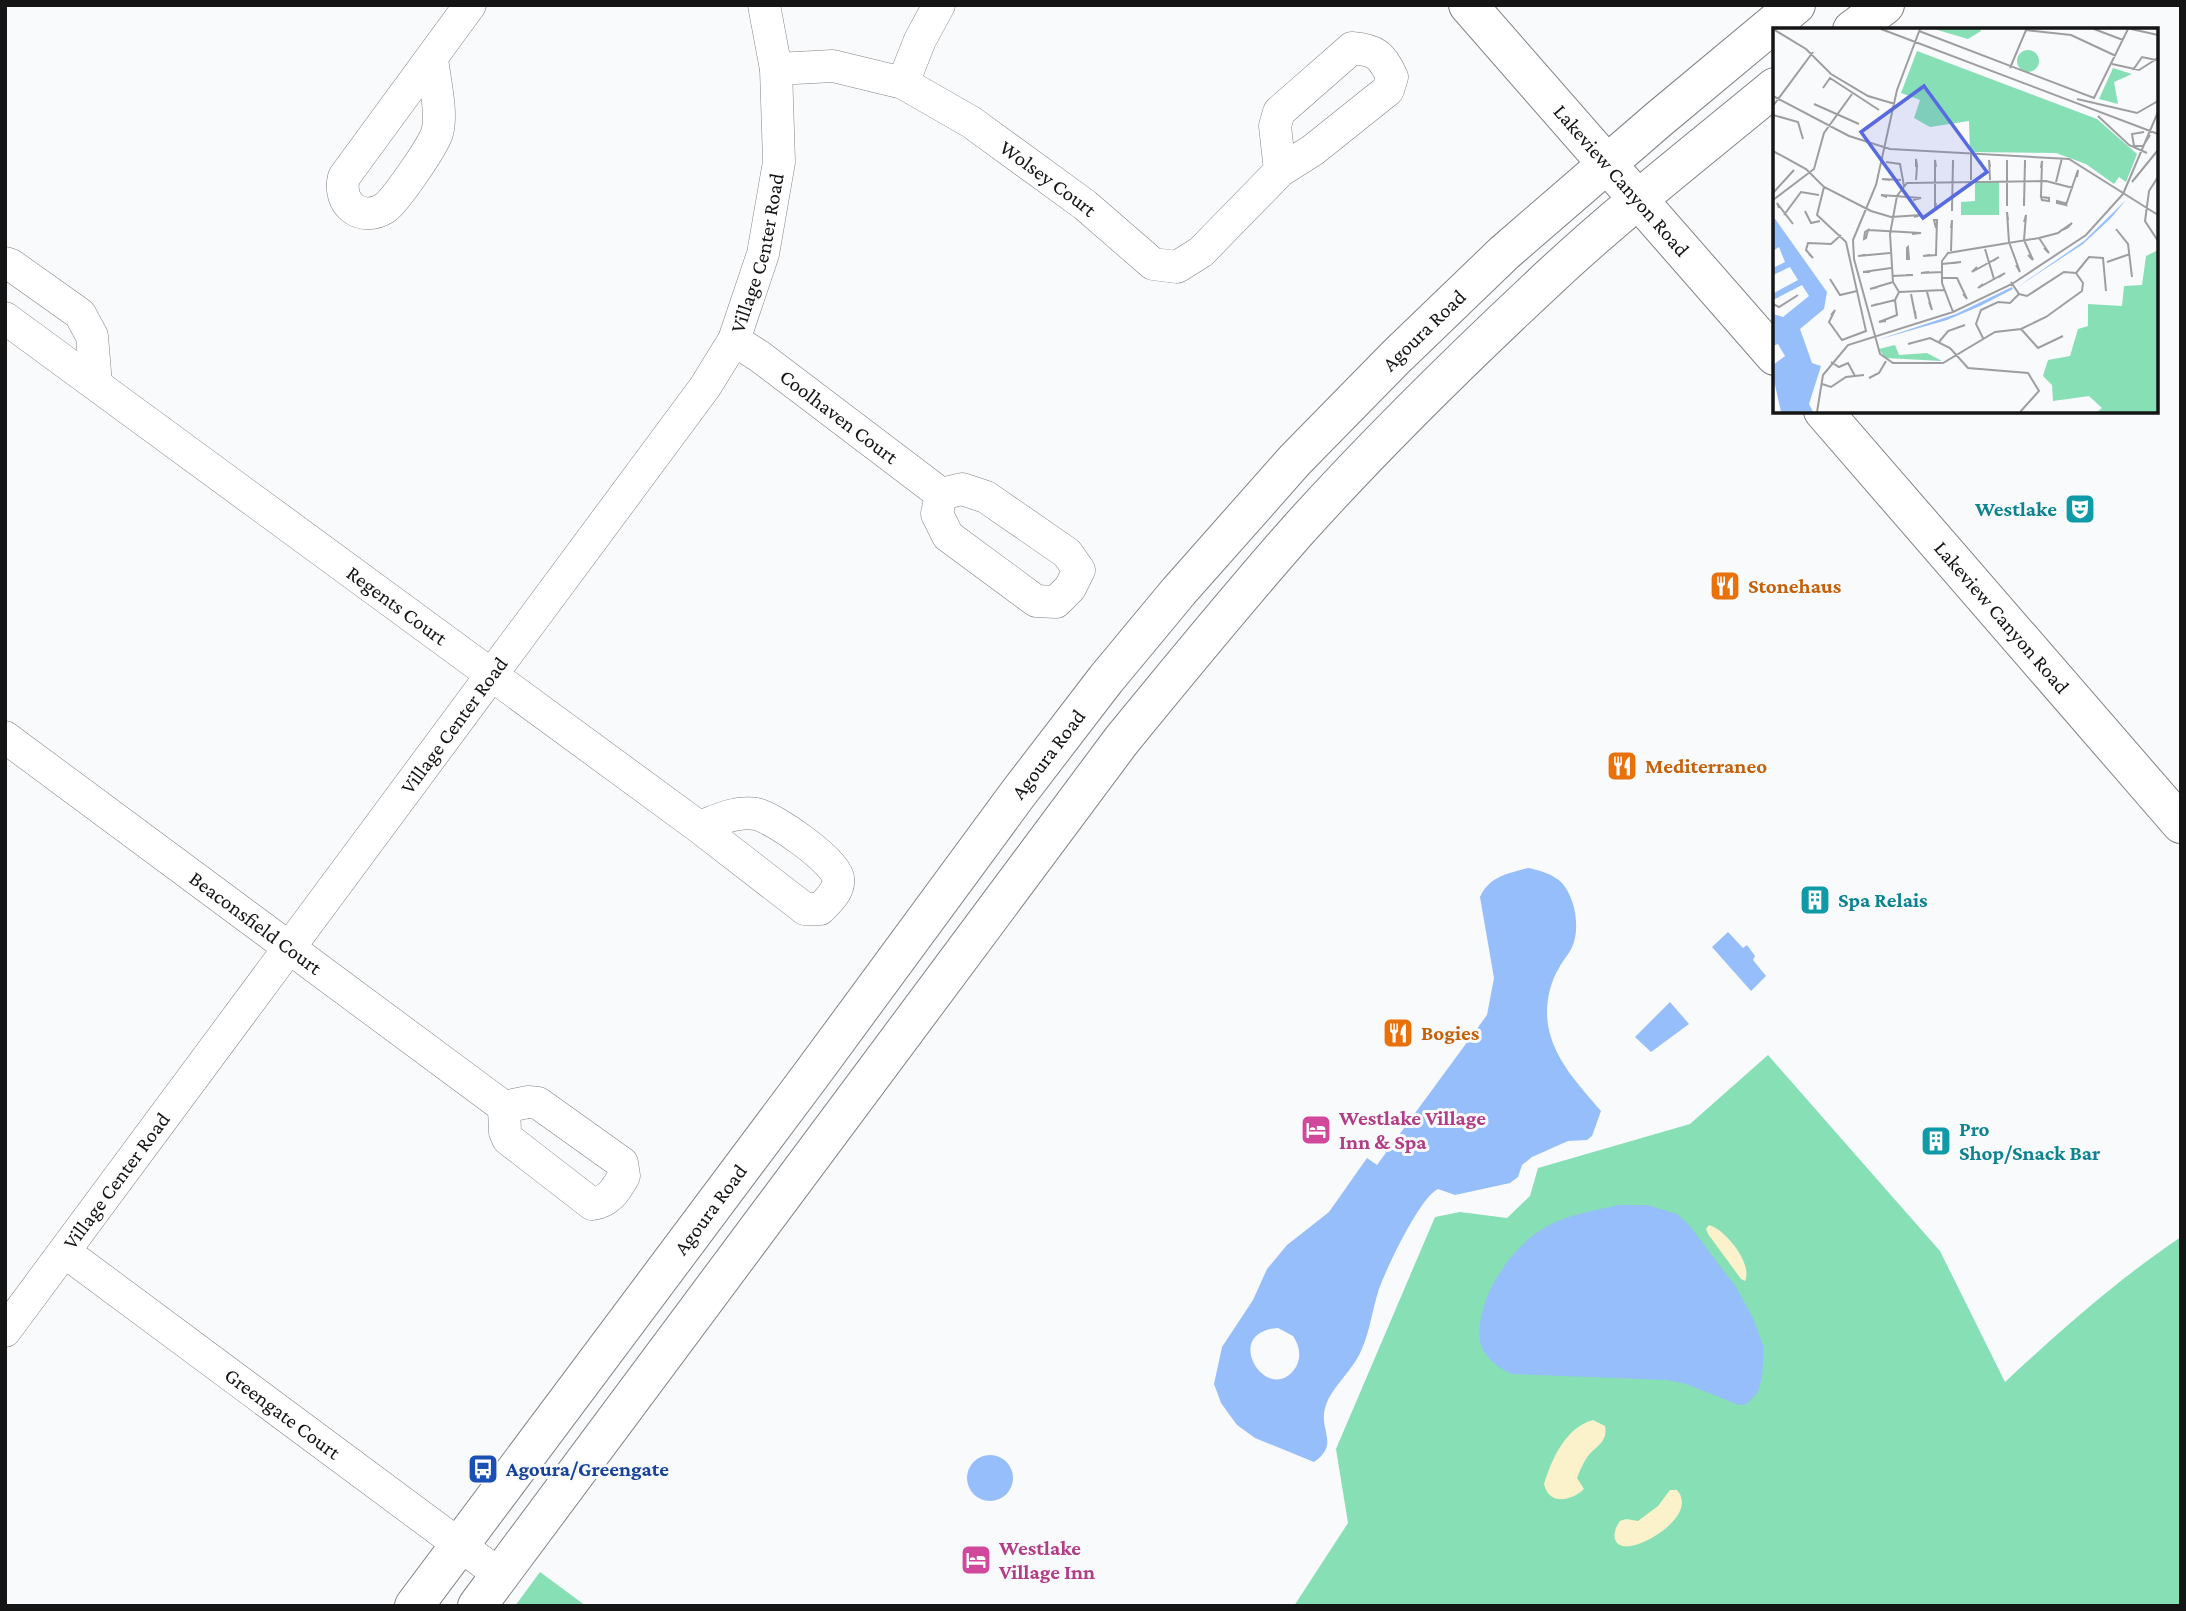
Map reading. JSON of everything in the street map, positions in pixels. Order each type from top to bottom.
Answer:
[{"type":"main road","name":"Lakeview Canyon Road","points":[[1468,5],[1773,354]]},
{"type":"main road","name":"Agoura Road","points":[[414,1606],[1017,795],[1114,669],[1295,460],[1396,357],[1504,253],[1796,5]]},
{"type":"main road","points":[[1855,28],[1885,5]]},
{"type":"main road","points":[[477,1606],[1113,752],[1179,669],[1300,529],[1412,410],[1554,273],[1638,199],[1773,89]]},
{"type":"main road","name":"Lakeview Canyon Road","points":[[1825,413],[2181,824]]},
{"type":"street","points":[[432,58],[470,5]]},
{"type":"street","name":"Village Center Road","points":[[5,1331],[705,387],[734,340],[763,254],[779,162],[776,69],[764,5]]},
{"type":"street","points":[[903,83],[920,40],[939,5]]},
{"type":"street","name":"Wolsey Court","points":[[776,69],[832,66],[903,83],[971,122],[1085,205],[1153,264],[1177,267],[1201,252],[1280,171]]},
{"type":"street","points":[[5,263],[80,314],[92,336],[96,384]]},
{"type":"street","name":"Regents Court","points":[[5,318],[699,827]]},
{"type":"street","name":"Coolhaven Court","points":[[734,340],[941,494]]},
{"type":"street","name":"Beaconsfield Court","points":[[5,737],[504,1107]]},
{"type":"street","name":"Greengate Court","points":[[65,1251],[500,1575]]},
{"type":"green space","points":[[1768,1055],[1940,1251],[2005,1382],[2090,1306],[2134,1270],[2181,1237],[2181,1606],[1294,1606],[1348,1523],[1336,1449],[1435,1217],[1460,1212],[1507,1218],[1530,1196],[1538,1168],[1690,1124]]},
{"type":"green space","points":[[540,1572],[586,1606],[515,1606]]},
{"type":"sand","points":[[1709,1225],[1723,1233],[1742,1257],[1745,1281],[1708,1234],[1706,1229]]},
{"type":"sand","points":[[1593,1420],[1605,1426],[1606,1431],[1601,1443],[1588,1456],[1577,1478],[1584,1489],[1567,1498],[1551,1496],[1544,1484],[1556,1455],[1567,1437],[1583,1424]]},
{"type":"sand","points":[[1670,1490],[1677,1490],[1682,1499],[1677,1517],[1669,1526],[1640,1544],[1625,1546],[1617,1543],[1615,1535],[1620,1521],[1638,1521],[1658,1506]]},
{"type":"water","points":[[1528,868],[1546,873],[1562,883],[1573,904],[1575,937],[1572,948],[1550,988],[1548,1025],[1562,1061],[1601,1111],[1592,1136],[1587,1140],[1568,1141],[1532,1157],[1522,1165],[1518,1177],[1510,1183],[1455,1195],[1438,1189],[1431,1195],[1404,1234],[1389,1266],[1379,1289],[1361,1351],[1326,1405],[1324,1422],[1327,1442],[1322,1455],[1314,1462],[1255,1438],[1237,1425],[1221,1403],[1214,1384],[1222,1347],[1253,1300],[1267,1269],[1287,1245],[1329,1212],[1367,1158],[1377,1165],[1487,1015],[1494,978],[1480,897],[1494,880]],"holes":[[[1278,1328],[1293,1336],[1299,1351],[1296,1367],[1285,1378],[1274,1379],[1263,1374],[1255,1365],[1251,1353],[1252,1342],[1261,1333]]]},
{"type":"water","points":[[1728,932],[1743,948],[1747,945],[1755,956],[1753,960],[1766,976],[1751,991],[1712,947]]},
{"type":"water","points":[[1670,1002],[1689,1024],[1651,1052],[1635,1037]]},
{"type":"water","points":[[1619,1205],[1647,1205],[1677,1214],[1689,1225],[1736,1287],[1753,1318],[1764,1348],[1758,1392],[1747,1404],[1739,1405],[1686,1384],[1667,1380],[1512,1374],[1487,1356],[1480,1340],[1483,1309],[1497,1278],[1517,1250],[1541,1230],[1559,1221]]},
{"type":"water","points":[[990,1455],[1006,1462],[1013,1478],[1006,1494],[990,1501],[974,1494],[967,1478],[974,1462]]},
{"type":"place","name":"Westlake","points":[[2080,509]]},
{"type":"place","name":"Stonehaus","points":[[1725,586]]},
{"type":"place","name":"Mediterraneo","points":[[1622,766]]},
{"type":"place","name":"Spa Relais","points":[[1815,900]]},
{"type":"place","name":"Bogies","points":[[1398,1033]]},
{"type":"place","name":"Westlake Village Inn & Spa","points":[[1316,1130]]},
{"type":"place","name":"Pro Shop/Snack Bar","points":[[1936,1141]]},
{"type":"place","name":"Agoura/Greengate","points":[[483,1469]]},
{"type":"place","name":"Westlake Village Inn","points":[[976,1560]]}]
